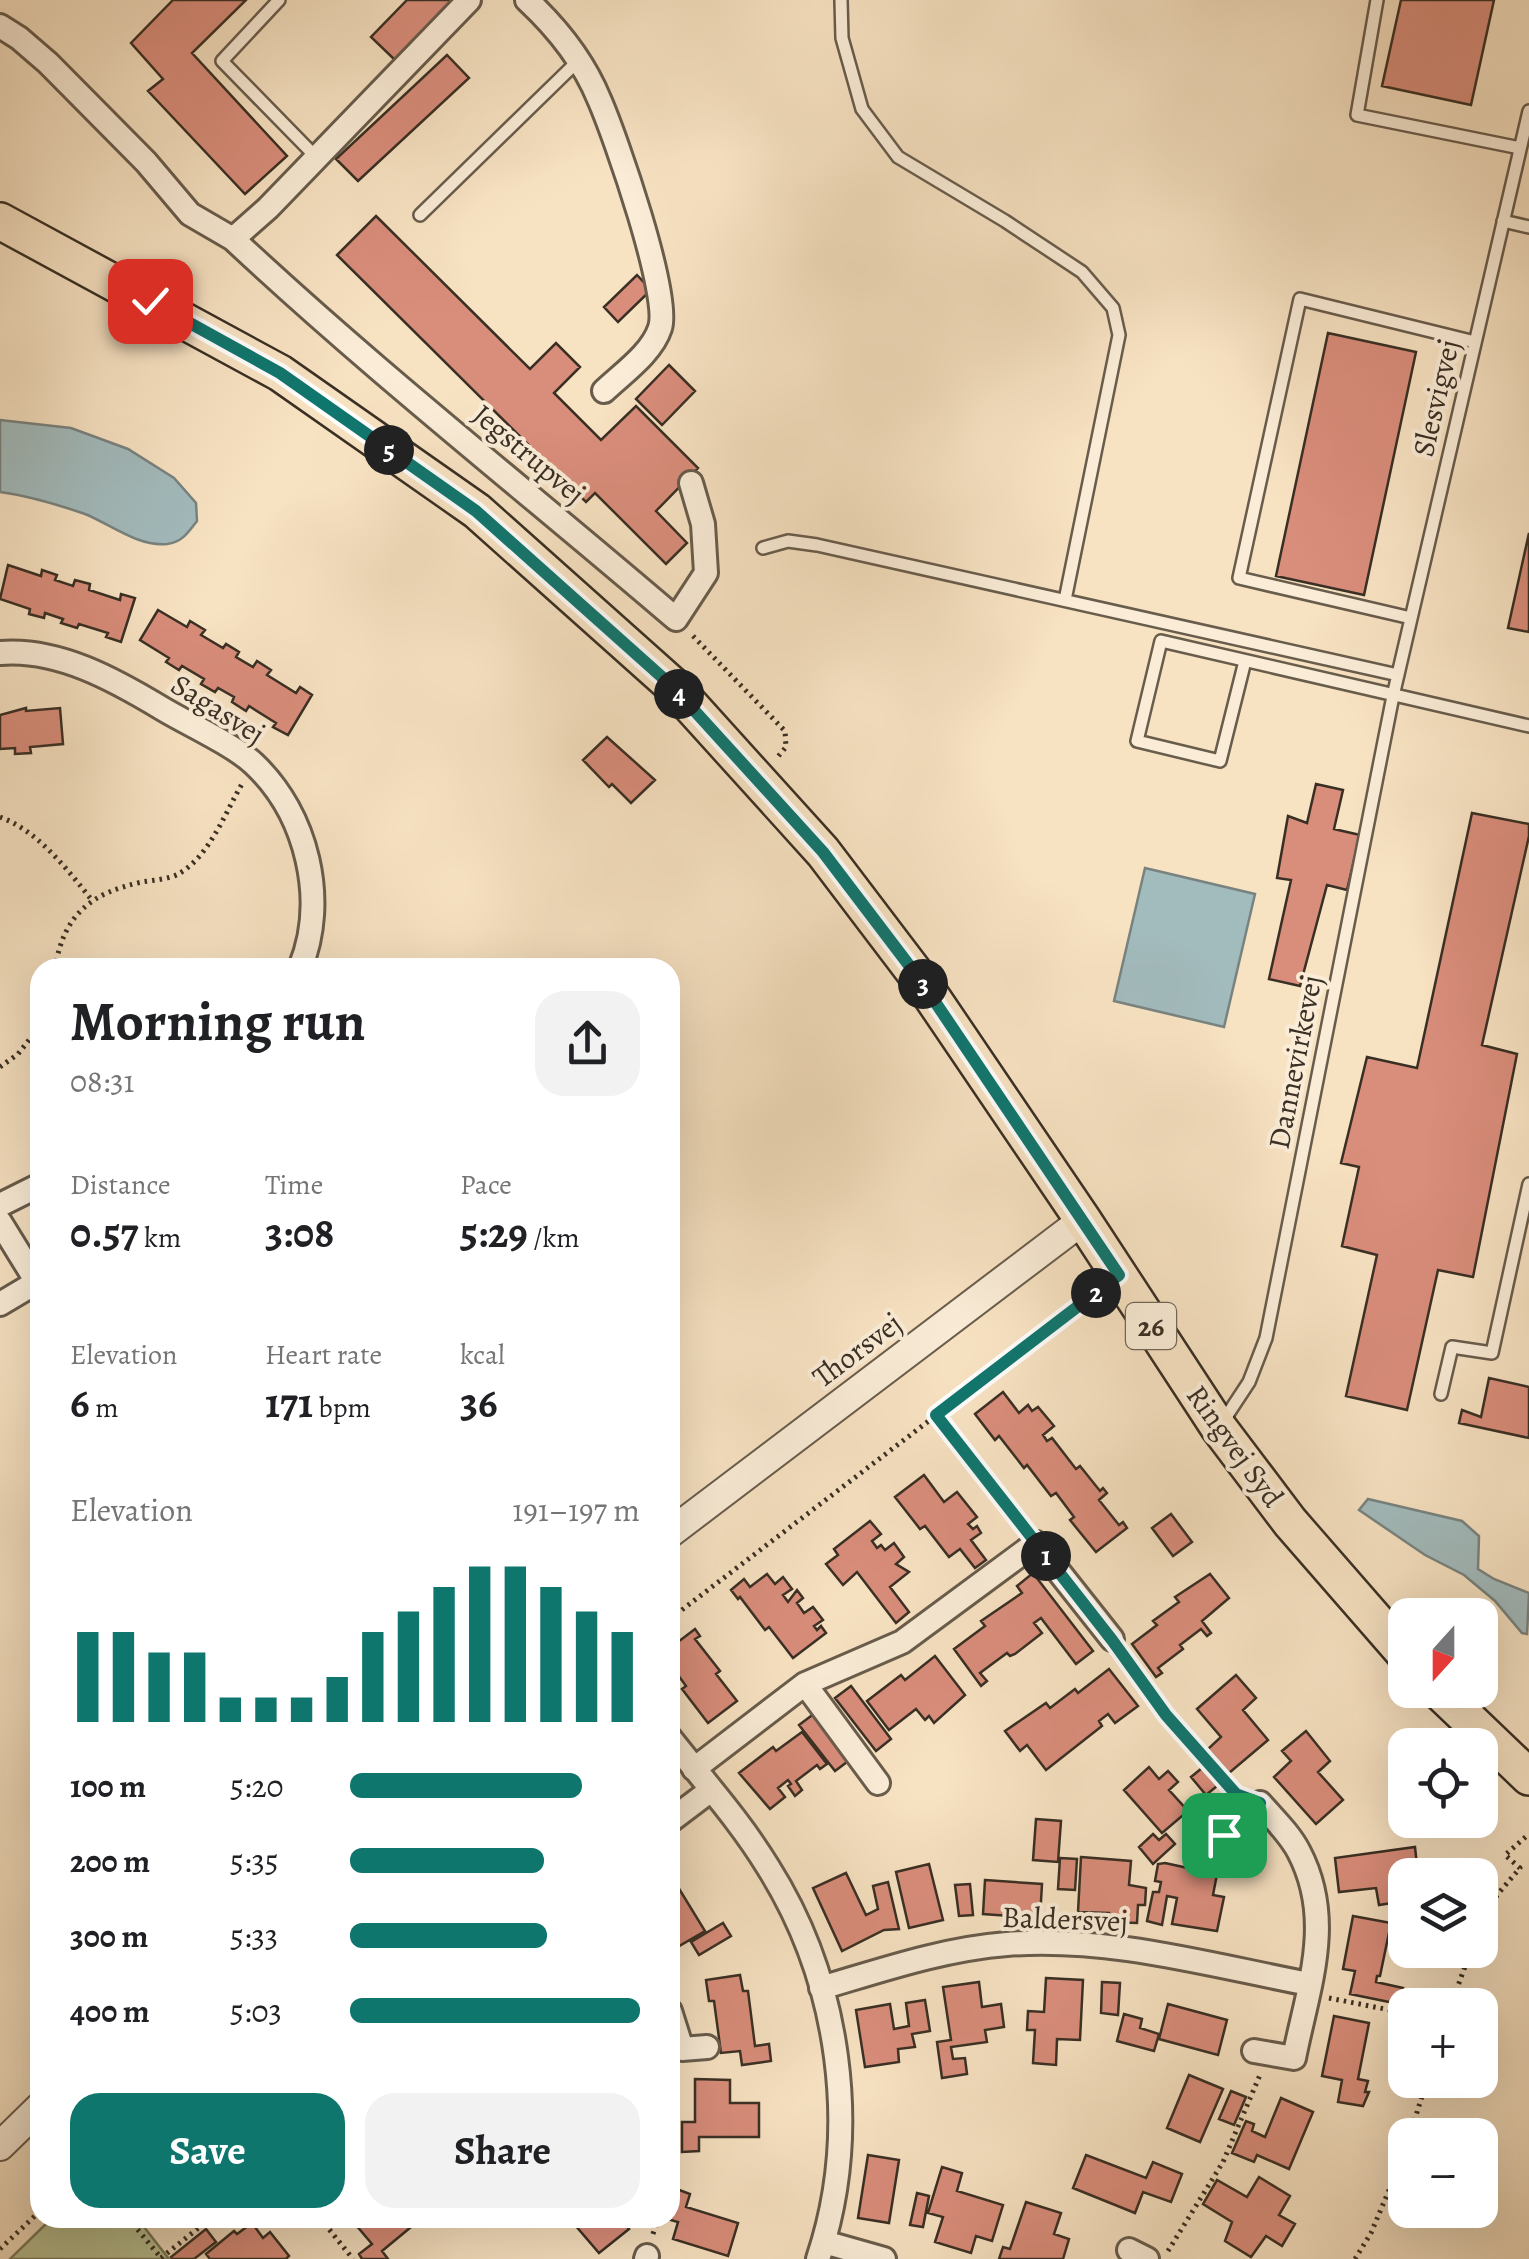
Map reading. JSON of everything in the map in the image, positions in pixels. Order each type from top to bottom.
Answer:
[{"type":"main road","name":"Ringvej Syd","points":[[0,221],[280,373],[476,511],[672,686],[823,852],[921,981],[1219,1428],[1302,1536],[1388,1635]]},
{"type":"main road","points":[[1457,1708],[1529,1777]]},
{"type":"street","points":[[233,239],[469,0]]},
{"type":"street","points":[[527,0],[560,32],[599,97],[659,285],[661,326],[646,352],[604,390]]},
{"type":"street","name":"Jegstrupvej","points":[[0,26],[48,63],[146,162],[190,214],[233,239],[325,324],[676,619]]},
{"type":"street","points":[[676,619],[706,573],[703,524],[690,483]]},
{"type":"street","name":"Sagasvej","points":[[0,652],[70,662],[138,694],[254,764],[293,816],[310,868],[313,912],[302,958]]},
{"type":"street","points":[[0,1205],[30,1190]]},
{"type":"street","name":"Thorsvej","points":[[680,1525],[1083,1220]]},
{"type":"street","points":[[0,1222],[30,1272]]},
{"type":"street","points":[[0,1304],[30,1289]]},
{"type":"street","points":[[694,1768],[805,1684],[902,1642],[1036,1543],[1112,1640]]},
{"type":"street","points":[[805,1684],[878,1783]]},
{"type":"street","points":[[680,1750],[768,1866],[801,1930],[822,1988],[836,2059],[840,2120],[837,2175],[821,2250],[884,2259]]},
{"type":"street","points":[[680,1813],[711,1790]]},
{"type":"street","points":[[1224,1835],[1260,1803],[1297,1848],[1312,1880],[1319,1914],[1318,1944],[1294,2058],[1262,2052]]},
{"type":"street","name":"Baldersvej","points":[[822,1988],[934,1954],[1007,1944],[1068,1943],[1142,1951],[1309,1984]]},
{"type":"street","points":[[680,2043],[682,2049],[707,2047]]},
{"type":"street","points":[[0,2146],[30,2117]]},
{"type":"lane","points":[[279,0],[222,60],[316,158]]},
{"type":"lane","points":[[840,0],[842,38],[862,109],[898,157],[1082,272],[1113,308],[1119,335],[1065,600]]},
{"type":"lane","points":[[1377,0],[1357,115],[1520,148]]},
{"type":"lane","points":[[420,214],[578,62]]},
{"type":"lane","name":"Slesvigvej","points":[[1393,696],[1529,111]]},
{"type":"lane","points":[[1503,221],[1529,227]]},
{"type":"lane","points":[[1411,618],[1239,578],[1300,298],[1475,342]]},
{"type":"lane","points":[[763,548],[788,541],[817,545],[1398,675]]},
{"type":"lane","points":[[1245,661],[1220,760],[1137,741],[1161,642],[1245,661],[1393,696],[1529,726]]},
{"type":"lane","name":"Dannevirkevej","points":[[1219,1428],[1249,1382],[1266,1338],[1393,696]]},
{"type":"lane","points":[[1441,1394],[1452,1346],[1492,1353],[1529,1184]]},
{"type":"path","points":[[676,619],[785,731],[786,747],[755,777]]},
{"type":"path","points":[[58,958],[69,924],[91,899],[178,875],[202,854],[254,764]]},
{"type":"path","points":[[0,817],[34,838],[91,899]]},
{"type":"path","points":[[0,1067],[30,1039]]},
{"type":"path","points":[[680,1611],[1119,1275]]},
{"type":"path","points":[[936,1415],[1036,1543]]},
{"type":"path","points":[[1112,1640],[1166,1715],[1236,1794],[1260,1803]]},
{"type":"path","points":[[1498,1894],[1520,1868],[1504,1855],[1529,1834]]},
{"type":"path","points":[[1309,1984],[1318,1996],[1388,2010]]},
{"type":"path","points":[[680,2058],[682,2049]]},
{"type":"path","points":[[1167,2259],[1223,2162],[1262,2052]]},
{"type":"path","points":[[1355,2259],[1388,2192]]},
{"type":"path","points":[[0,2248],[30,2220]]},
{"type":"path","points":[[136,2228],[162,2259],[200,2228]]},
{"type":"path","points":[[328,2228],[353,2259]]},
{"type":"green space","points":[[42,2228],[145,2228],[169,2259],[10,2259]]},
{"type":"water","points":[[0,420],[71,428],[128,449],[174,478],[196,503],[197,521],[177,541],[156,544],[74,510],[0,492]]},
{"type":"water","points":[[1145,868],[1255,894],[1224,1027],[1114,1001]]},
{"type":"water","points":[[1368,1499],[1462,1521],[1479,1536],[1478,1569],[1529,1593],[1527,1634],[1498,1605],[1498,1598],[1491,1598],[1464,1575],[1425,1555],[1359,1510]]},
{"type":"building","points":[[173,0],[246,0],[192,53],[287,156],[245,194],[148,91],[163,79],[131,43]]},
{"type":"building","points":[[407,0],[457,0],[397,62],[371,37]]},
{"type":"building","points":[[1401,0],[1494,0],[1471,105],[1382,86]]},
{"type":"building","points":[[447,55],[469,78],[358,181],[336,159]]},
{"type":"building","points":[[376,216],[530,369],[556,343],[580,367],[554,393],[601,440],[636,406],[698,468],[656,511],[687,543],[666,564],[595,493],[586,502],[337,255]]},
{"type":"building","points":[[637,275],[651,290],[618,322],[604,307]]},
{"type":"building","points":[[1328,333],[1416,352],[1364,595],[1276,576]]},
{"type":"building","points":[[669,365],[695,391],[662,425],[636,399]]},
{"type":"building","points":[[1529,533],[1529,632],[1508,628]]},
{"type":"building","points":[[8,565],[41,576],[42,570],[73,586],[75,580],[90,584],[89,590],[120,600],[121,594],[135,598],[121,642],[106,637],[108,633],[61,623],[63,619],[45,613],[44,618],[29,614],[30,609],[0,599]]},
{"type":"building","points":[[158,610],[187,627],[190,621],[205,630],[201,635],[239,652],[236,657],[253,667],[257,661],[271,670],[267,675],[296,693],[300,687],[312,695],[288,735],[249,706],[246,711],[232,702],[234,697],[201,684],[204,679],[166,662],[169,658],[140,640]]},
{"type":"building","points":[[26,708],[60,708],[63,744],[30,747],[31,753],[15,754],[15,748],[0,749],[0,715]]},
{"type":"building","points":[[607,737],[655,780],[631,803],[583,760]]},
{"type":"building","points":[[1316,784],[1343,790],[1334,829],[1360,835],[1347,890],[1327,885],[1300,986],[1269,979],[1291,880],[1277,878],[1288,816],[1307,823]]},
{"type":"building","points":[[1472,813],[1529,824],[1482,1045],[1517,1054],[1473,1277],[1438,1270],[1407,1410],[1346,1396],[1377,1255],[1342,1246],[1359,1167],[1341,1163],[1367,1057],[1417,1068]]},
{"type":"building","points":[[1489,1378],[1529,1387],[1529,1438],[1459,1423],[1462,1410],[1481,1417]]},
{"type":"building","points":[[1003,1392],[1019,1413],[1028,1405],[1032,1411],[1038,1407],[1054,1426],[1043,1435],[1047,1441],[1052,1438],[1076,1469],[1080,1466],[1100,1491],[1103,1488],[1107,1493],[1099,1500],[1119,1525],[1123,1522],[1127,1528],[1096,1552],[1070,1520],[1074,1517],[1056,1493],[1051,1496],[1027,1465],[1024,1468],[999,1436],[995,1440],[975,1414]]},
{"type":"building","points":[[924,1475],[944,1502],[957,1492],[977,1517],[968,1524],[973,1529],[977,1526],[981,1533],[971,1540],[986,1560],[975,1568],[960,1549],[949,1557],[895,1497]]},
{"type":"building","points":[[1171,1514],[1192,1542],[1173,1556],[1152,1528]]},
{"type":"building","points":[[870,1521],[881,1534],[872,1541],[877,1548],[881,1545],[885,1550],[894,1543],[904,1557],[896,1564],[909,1572],[890,1587],[909,1612],[896,1623],[857,1572],[843,1585],[826,1564],[838,1555],[834,1549]]},
{"type":"building","points":[[1033,1573],[1093,1651],[1076,1664],[1041,1618],[1034,1623],[1042,1633],[1015,1654],[1007,1653],[980,1673],[987,1681],[981,1686],[954,1649],[985,1626],[981,1621],[1022,1593],[1017,1586]]},
{"type":"building","points":[[767,1574],[775,1584],[783,1577],[792,1589],[783,1595],[788,1602],[797,1590],[803,1598],[797,1603],[804,1613],[813,1607],[823,1620],[814,1626],[817,1630],[821,1626],[826,1633],[793,1658],[769,1627],[765,1630],[731,1590],[744,1579],[750,1587]]},
{"type":"building","points":[[1210,1574],[1229,1598],[1202,1621],[1211,1633],[1207,1636],[1201,1629],[1180,1645],[1183,1649],[1158,1668],[1162,1673],[1156,1677],[1132,1644],[1157,1625],[1153,1621],[1179,1602],[1175,1597]]},
{"type":"building","points":[[695,1629],[700,1636],[695,1639],[737,1701],[708,1723],[682,1689],[686,1686],[680,1678],[680,1640]]},
{"type":"building","points":[[935,1656],[965,1695],[934,1723],[929,1716],[925,1720],[916,1709],[889,1730],[867,1701],[901,1675],[905,1680]]},
{"type":"building","points":[[1109,1669],[1138,1706],[1115,1723],[1108,1714],[1099,1721],[1102,1726],[1046,1770],[1027,1745],[1020,1751],[1005,1731],[1046,1703],[1050,1708],[1075,1689],[1078,1693]]},
{"type":"building","points":[[1236,1675],[1256,1698],[1243,1710],[1268,1740],[1229,1773],[1208,1749],[1221,1737],[1197,1709]]},
{"type":"building","points":[[851,1686],[891,1739],[876,1751],[835,1698]]},
{"type":"building","points":[[815,1713],[851,1759],[835,1771],[799,1725]]},
{"type":"building","points":[[1306,1731],[1330,1761],[1318,1772],[1343,1800],[1316,1824],[1274,1777],[1291,1761],[1282,1751]]},
{"type":"building","points":[[802,1732],[827,1764],[820,1769],[817,1765],[796,1781],[802,1790],[795,1796],[788,1780],[778,1788],[785,1797],[770,1809],[739,1773],[773,1747],[776,1751]]},
{"type":"building","points":[[1149,1767],[1159,1779],[1168,1771],[1178,1782],[1169,1790],[1188,1811],[1162,1833],[1124,1790]]},
{"type":"building","points":[[1202,1768],[1217,1786],[1206,1795],[1191,1777]]},
{"type":"building","points":[[1036,1819],[1061,1821],[1058,1862],[1033,1860]]},
{"type":"building","points":[[1153,1834],[1159,1840],[1166,1834],[1175,1844],[1153,1864],[1139,1847]]},
{"type":"building","points":[[1415,1847],[1416,1858],[1388,1858],[1388,1904],[1379,1905],[1376,1888],[1339,1892],[1335,1858]]},
{"type":"building","points":[[1081,1857],[1131,1861],[1129,1885],[1146,1888],[1145,1905],[1138,1905],[1137,1923],[1109,1922],[1109,1913],[1078,1912]]},
{"type":"building","points":[[1060,1858],[1077,1859],[1075,1890],[1058,1889]]},
{"type":"building","points":[[929,1864],[943,1920],[909,1928],[896,1872]]},
{"type":"building","points":[[1158,1864],[1197,1870],[1199,1864],[1217,1874],[1213,1895],[1224,1897],[1217,1931],[1172,1924],[1177,1898],[1167,1896],[1162,1925],[1147,1921],[1153,1892],[1159,1892],[1161,1882],[1155,1881]]},
{"type":"building","points":[[846,1873],[866,1915],[878,1909],[873,1886],[888,1882],[899,1929],[884,1930],[842,1951],[813,1888]]},
{"type":"building","points":[[985,1880],[1042,1884],[1040,1918],[983,1914]]},
{"type":"building","points":[[970,1884],[973,1915],[959,1916],[955,1885]]},
{"type":"building","points":[[680,1890],[705,1931],[680,1946]]},
{"type":"building","points":[[1353,1916],[1388,1922],[1376,1982],[1403,1988],[1388,1988],[1388,2002],[1350,1994],[1355,1971],[1343,1969]]},
{"type":"building","points":[[723,1923],[731,1936],[699,1955],[691,1942]]},
{"type":"building","points":[[740,1975],[743,1991],[748,1991],[755,2046],[769,2044],[771,2061],[742,2065],[740,2051],[721,2053],[714,2001],[709,2001],[706,1980]]},
{"type":"building","points":[[1046,1978],[1083,1980],[1080,2040],[1057,2039],[1056,2065],[1033,2063],[1035,2030],[1027,2030],[1028,2011],[1044,2012]]},
{"type":"building","points":[[979,1982],[982,2007],[1001,2004],[1004,2027],[985,2030],[987,2042],[951,2047],[953,2059],[965,2058],[967,2074],[942,2078],[937,2042],[951,2040],[943,1987]]},
{"type":"building","points":[[1102,1982],[1120,1983],[1118,2015],[1101,2013]]},
{"type":"building","points":[[925,2000],[930,2031],[912,2034],[915,2047],[898,2049],[899,2062],[865,2067],[856,2010],[890,2004],[894,2029],[909,2026],[906,2003]]},
{"type":"building","points":[[1168,2004],[1227,2020],[1218,2055],[1159,2039]]},
{"type":"building","points":[[1124,2014],[1142,2019],[1140,2028],[1159,2034],[1154,2051],[1117,2041]]},
{"type":"building","points":[[1334,2016],[1369,2023],[1358,2079],[1368,2081],[1365,2092],[1369,2092],[1363,2106],[1338,2102],[1342,2080],[1322,2076]]},
{"type":"building","points":[[1189,2075],[1223,2089],[1200,2142],[1167,2128]]},
{"type":"building","points":[[695,2079],[730,2080],[730,2103],[759,2103],[759,2137],[699,2137],[699,2151],[682,2152],[682,2122],[695,2122]]},
{"type":"building","points":[[1231,2091],[1246,2097],[1234,2125],[1219,2119]]},
{"type":"building","points":[[1281,2098],[1313,2112],[1289,2169],[1257,2155],[1254,2162],[1232,2153],[1246,2121],[1254,2124],[1252,2131],[1265,2137]]},
{"type":"building","points":[[868,2155],[899,2160],[889,2223],[858,2218]]},
{"type":"building","points":[[1086,2155],[1146,2178],[1153,2162],[1182,2174],[1171,2202],[1143,2192],[1135,2213],[1073,2188]]},
{"type":"building","points":[[942,2167],[962,2173],[957,2191],[1003,2205],[992,2241],[976,2236],[971,2253],[935,2242],[943,2217],[928,2213]]},
{"type":"building","points":[[1259,2177],[1290,2196],[1279,2215],[1295,2224],[1282,2246],[1266,2236],[1251,2257],[1225,2241],[1232,2222],[1203,2204],[1217,2180],[1247,2197]]},
{"type":"building","points":[[680,2190],[690,2194],[686,2207],[738,2223],[728,2256],[673,2239],[676,2228],[680,2228]]},
{"type":"building","points":[[917,2193],[929,2196],[923,2227],[910,2225]]},
{"type":"building","points":[[1026,2202],[1061,2213],[1054,2234],[1069,2239],[1063,2259],[999,2259],[1003,2247],[1010,2249]]},
{"type":"building","points":[[245,2228],[256,2228],[263,2238],[270,2232],[289,2256],[210,2259],[206,2254],[234,2231],[237,2234]]},
{"type":"building","points":[[358,2228],[410,2228],[382,2251],[388,2259],[362,2259],[359,2254],[372,2244]]},
{"type":"building","points":[[578,2228],[628,2228],[629,2229],[599,2253]]},
{"type":"building","points":[[206,2229],[216,2242],[194,2259],[172,2259],[171,2257]]},
{"type":"route","points":[[150,301],[280,373],[476,511],[672,686],[823,852],[921,981],[1119,1275],[936,1415],[1166,1715],[1236,1794],[1260,1803],[1224,1835]]}]
